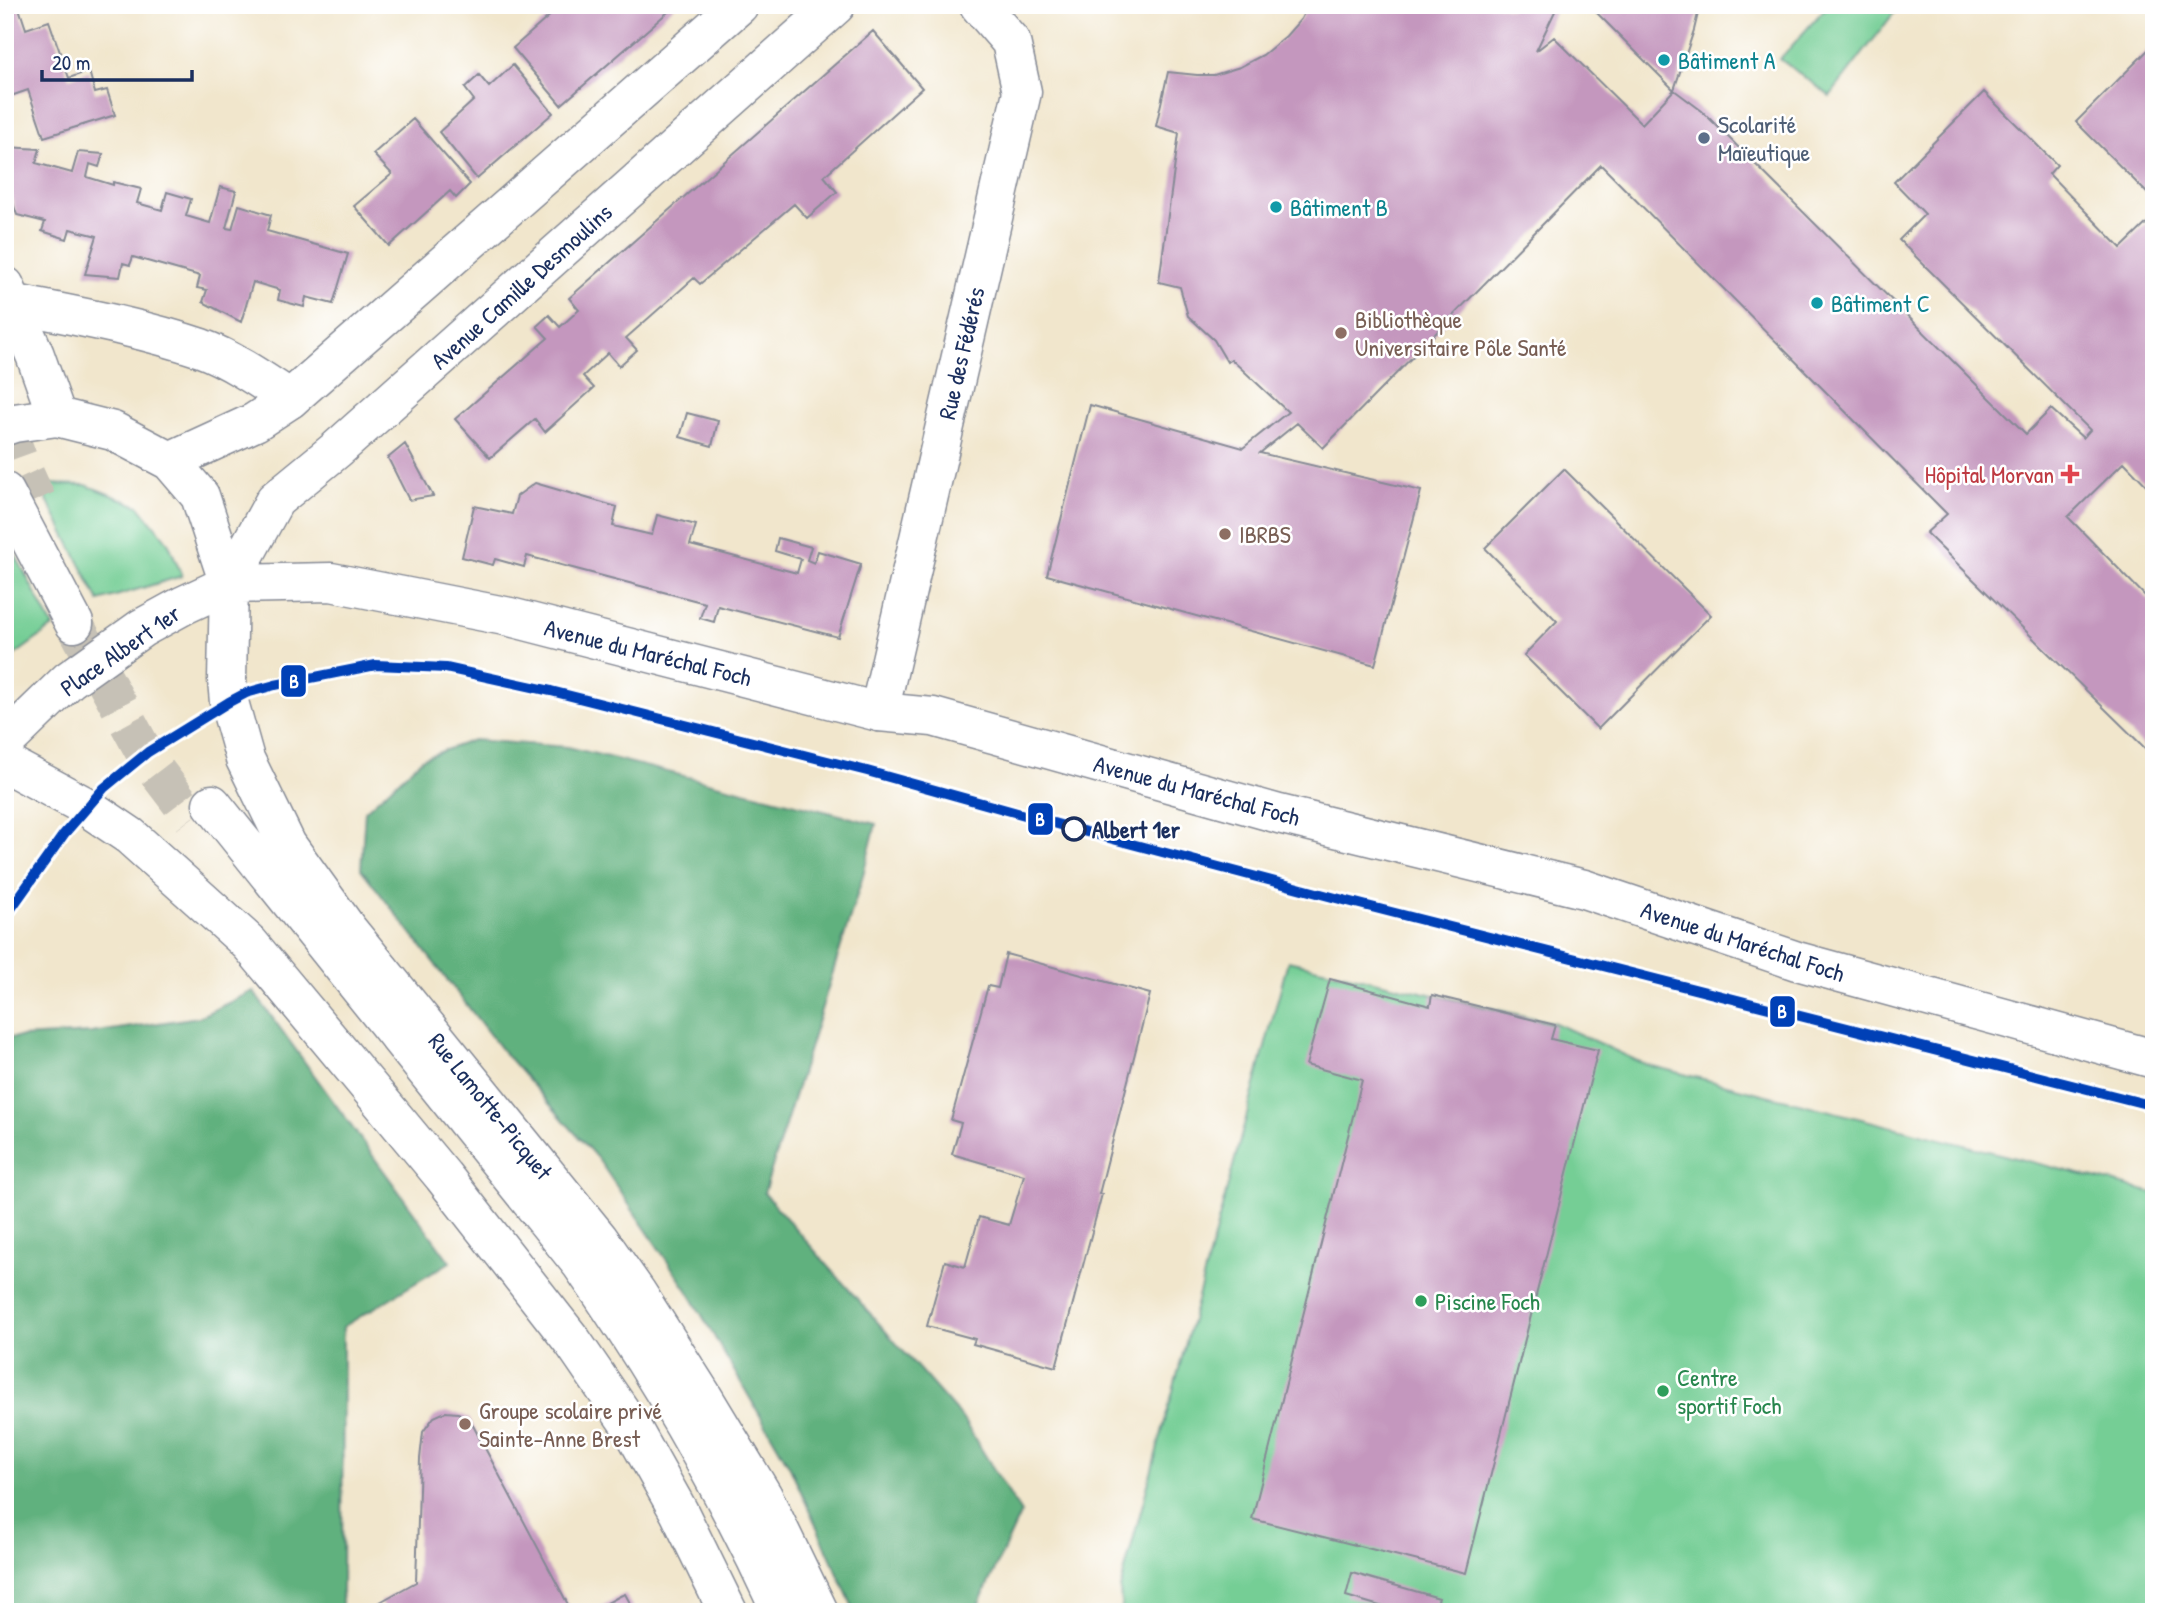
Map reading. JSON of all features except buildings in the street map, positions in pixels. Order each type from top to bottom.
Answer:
[{"type":"main road","points":[[170,461],[255,422],[290,398],[739,5]]},
{"type":"main road","name":"Avenue Camille Desmoulins","points":[[229,584],[275,499],[336,450],[836,5]]},
{"type":"main road","name":"Rue des Fédérés","points":[[879,712],[1022,92],[1011,41],[979,5]]},
{"type":"main road","points":[[8,295],[203,349],[257,377],[290,398]]},
{"type":"main road","points":[[8,295],[35,355],[57,417]]},
{"type":"main road","points":[[5,426],[57,417],[113,431],[170,461],[200,496],[229,584]]},
{"type":"main road","points":[[21,496],[83,618]]},
{"type":"main road","name":"Avenue du Maréchal Foch","points":[[229,584],[331,582],[485,612],[879,712],[933,717],[1279,814],[1584,889],[1797,961],[2154,1059]]},
{"type":"main road","name":"Place Albert 1er","points":[[5,743],[69,680],[142,628],[229,584]]},
{"type":"main road","name":"Rue Lamotte-Picquet","points":[[229,584],[229,702],[244,759],[287,845],[348,930],[599,1239],[637,1293],[764,1496],[819,1612]]},
{"type":"main road","points":[[5,763],[87,807],[130,836],[249,943],[443,1176],[573,1342],[642,1444],[728,1612]]},
{"type":"main road","name":"Rue Lamotte-Picquet","points":[[752,1612],[708,1511],[682,1464],[587,1312],[202,811],[534,1204],[588,1274],[621,1322],[677,1415],[751,1548],[781,1612]]},
{"type":"green space","points":[[1828,5],[1900,5],[1830,96],[1780,59]]},
{"type":"green space","points":[[39,484],[86,485],[139,506],[169,544],[182,576],[99,601]]},
{"type":"green space","points":[[5,535],[53,627],[5,662]]},
{"type":"green space","points":[[473,740],[568,747],[876,824],[862,879],[764,1193],[962,1418],[1021,1513],[975,1612],[855,1612],[790,1467],[689,1293],[598,1159],[501,1049],[361,869],[365,811],[423,758]]},
{"type":"green space","name":"Centre sportif Foch","points":[[1288,961],[1555,1023],[1644,1064],[2154,1193],[2154,1612],[1122,1612],[1120,1589]]},
{"type":"green space","points":[[253,991],[450,1262],[343,1327],[342,1612],[5,1612],[5,1038],[91,1033],[199,1017]]},
{"type":"tunnel","points":[[5,422],[37,500]]},
{"type":"tunnel","points":[[74,623],[150,763],[192,818]]},
{"type":"tram line","name":"B","points":[[5,917],[64,834],[104,788],[148,752],[229,702],[246,693],[275,685],[376,665],[446,668],[551,691],[867,771],[1336,898],[2154,1106]]},
{"type":"place","name":"Bâtiment A","points":[[1664,60]]},
{"type":"place","name":"Scolarité Maïeutique","points":[[1704,138]]},
{"type":"place","name":"Bâtiment B","points":[[1276,207]]},
{"type":"place","name":"Bâtiment C","points":[[1817,303]]},
{"type":"place","name":"Bibliothèque Universitaire Pôle Santé","points":[[1341,333]]},
{"type":"place","name":"Hôpital Morvan","points":[[2070,474]]},
{"type":"place","name":"IBRBS","points":[[1225,534]]},
{"type":"place","name":"Albert 1er","points":[[1074,829]]},
{"type":"place","name":"Piscine Foch","points":[[1421,1301]]},
{"type":"place","name":"Centre sportif Foch","points":[[1663,1391]]},
{"type":"place","name":"Groupe scolaire privé Sainte-Anne Brest","points":[[465,1424]]}]
